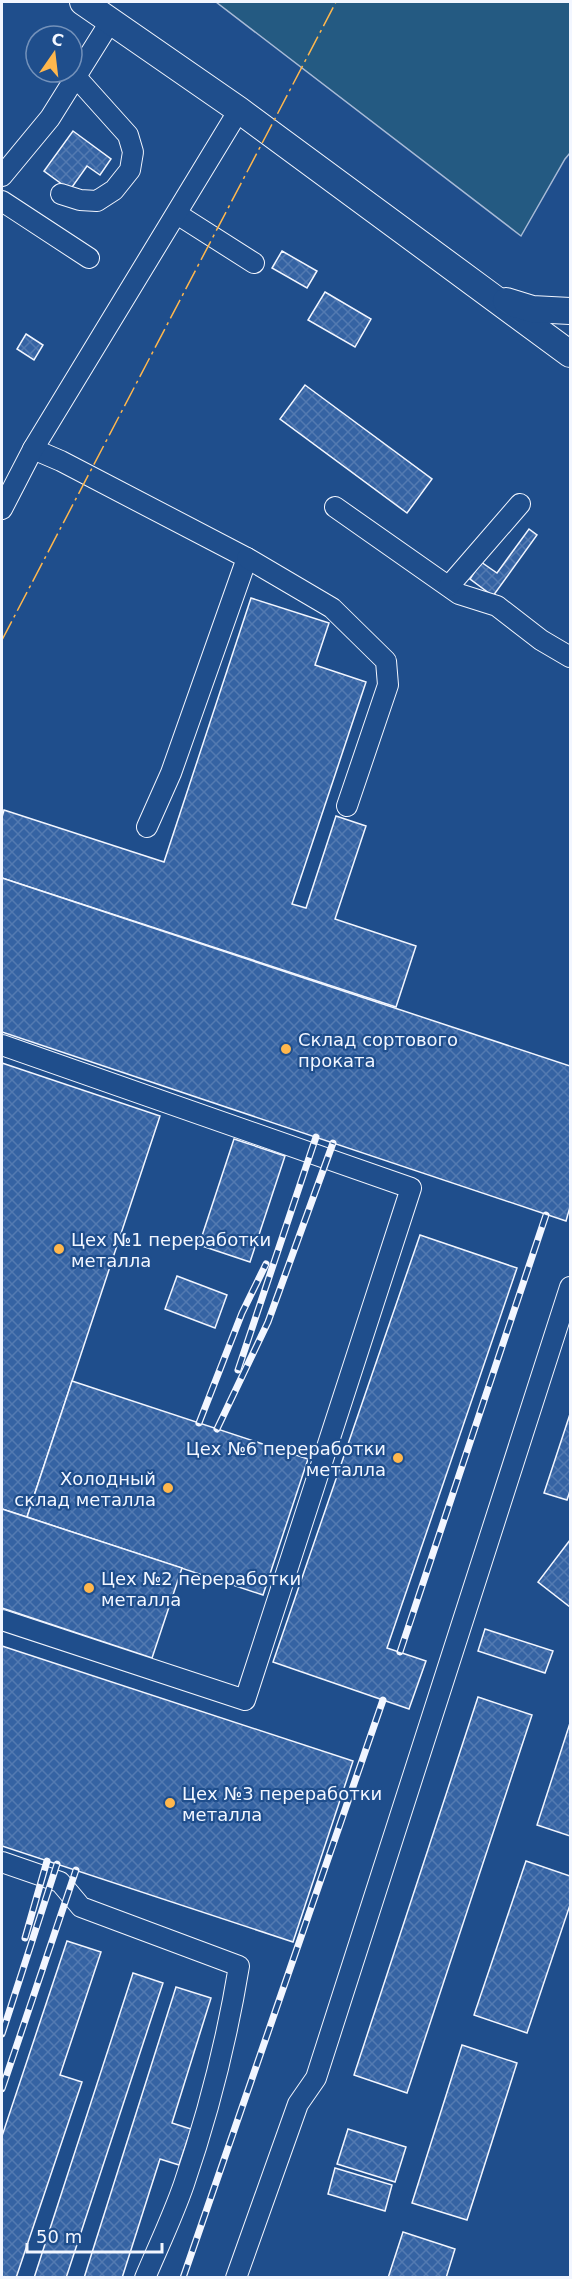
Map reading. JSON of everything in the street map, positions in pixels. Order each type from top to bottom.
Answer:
[{"type":"main road","points":[[83,2],[239,110],[570,354]]},
{"type":"main road","points":[[493,298],[532,309],[570,311]]},
{"type":"lane","points":[[84,64],[110,22]]},
{"type":"lane","points":[[2,176],[50,118],[72,84]]},
{"type":"lane","points":[[61,194],[80,200],[97,201],[114,190],[130,171],[133,152],[128,135],[82,84]]},
{"type":"lane","points":[[2,509],[33,449],[239,110]]},
{"type":"lane","points":[[2,201],[89,258]]},
{"type":"lane","points":[[177,214],[254,263]]},
{"type":"lane","points":[[33,449],[61,460],[247,558],[332,608],[386,661],[388,685],[347,806]]},
{"type":"lane","points":[[449,586],[520,504]]},
{"type":"lane","points":[[335,507],[459,594],[497,606],[541,640],[570,657]]},
{"type":"lane","points":[[147,827],[171,773],[247,558]]},
{"type":"lane","points":[[2,1046],[411,1188],[245,1700],[2,1620]]},
{"type":"lane","points":[[236,2277],[298,2104],[316,2078],[570,1287]]},
{"type":"lane","points":[[2,1862],[60,1882],[81,1908],[239,1966],[231,2012],[203,2122],[183,2186],[145,2277]]},
{"type":"shaded area","points":[[216,2],[570,2],[570,153],[521,236]]},
{"type":"building","points":[[73,131],[111,159],[100,175],[87,166],[70,190],[44,171]]},
{"type":"building","points":[[282,251],[317,271],[307,288],[272,268]]},
{"type":"building","points":[[325,292],[371,319],[355,347],[308,320]]},
{"type":"building","points":[[26,334],[43,345],[34,360],[17,349]]},
{"type":"building","points":[[305,385],[432,479],[407,513],[280,419]]},
{"type":"building","points":[[529,529],[537,535],[493,596],[470,579],[481,562],[497,573]]},
{"type":"building","points":[[251,598],[329,623],[315,665],[366,682],[292,904],[306,908],[336,816],[366,826],[335,919],[416,946],[396,1007],[2,878],[4,810],[164,862]]},
{"type":"building","name":"Склад сортового проката","points":[[2,878],[570,1066],[570,1207],[566,1221],[2,1032]]},
{"type":"building","name":"Цех №1 переработки металла","points":[[2,1063],[160,1116],[27,1517],[2,1509]]},
{"type":"building","points":[[234,1139],[285,1156],[250,1262],[199,1245]]},
{"type":"building","name":"Цех №6 переработки металла","points":[[420,1235],[517,1268],[387,1648],[426,1661],[409,1709],[273,1662]]},
{"type":"building","points":[[177,1276],[227,1295],[215,1328],[165,1309]]},
{"type":"building","name":"Холодный склад металла","points":[[72,1381],[308,1459],[263,1595],[27,1517]]},
{"type":"building","points":[[570,1414],[570,1491],[567,1500],[544,1493]]},
{"type":"building","name":"Цех №2 переработки металла","points":[[2,1509],[182,1568],[152,1658],[2,1608]]},
{"type":"building","points":[[570,1540],[570,1607],[538,1582]]},
{"type":"building","points":[[485,1629],[553,1651],[545,1673],[478,1651]]},
{"type":"building","name":"Цех №3 переработки металла","points":[[2,1646],[353,1761],[293,1942],[2,1846]]},
{"type":"building","points":[[478,1697],[532,1715],[407,2093],[354,2075]]},
{"type":"building","points":[[570,1723],[570,1836],[537,1825]]},
{"type":"building","points":[[526,1861],[570,1876],[570,1905],[527,2033],[474,2015]]},
{"type":"building","points":[[67,1941],[101,1952],[60,2075],[82,2082],[16,2278],[2,2278],[2,2136]]},
{"type":"building","points":[[133,1973],[163,1983],[66,2278],[34,2278]]},
{"type":"building","points":[[176,1987],[211,1998],[172,2123],[191,2129],[179,2165],[160,2159],[122,2278],[84,2278]]},
{"type":"building","points":[[462,2045],[517,2063],[467,2220],[412,2203]]},
{"type":"building","points":[[348,2129],[406,2147],[395,2182],[337,2164]]},
{"type":"building","points":[[335,2168],[392,2185],[385,2211],[328,2194]]},
{"type":"building","points":[[403,2232],[455,2249],[446,2278],[388,2278]]},
{"type":"railway","points":[[238,1370],[316,1137]]},
{"type":"railway","points":[[217,1429],[268,1322],[333,1143]]},
{"type":"railway","points":[[400,1652],[546,1215]]},
{"type":"railway","points":[[199,1423],[242,1313],[266,1264]]},
{"type":"railway","points":[[183,2278],[383,1700]]},
{"type":"railway","points":[[25,1938],[47,1861]]},
{"type":"railway","points":[[2,2034],[57,1864]]},
{"type":"railway","points":[[2,2089],[76,1870]]},
{"type":"power","points":[[2,640],[336,2]]},
{"type":"place","name":"Склад сортового проката","points":[[286,1049]]},
{"type":"place","name":"Цех №1 переработки металла","points":[[59,1249]]},
{"type":"place","name":"Цех №6 переработки металла","points":[[398,1458]]},
{"type":"place","name":"Холодный склад металла","points":[[168,1488]]},
{"type":"place","name":"Цех №2 переработки металла","points":[[89,1588]]},
{"type":"place","name":"Цех №3 переработки металла","points":[[170,1803]]}]
